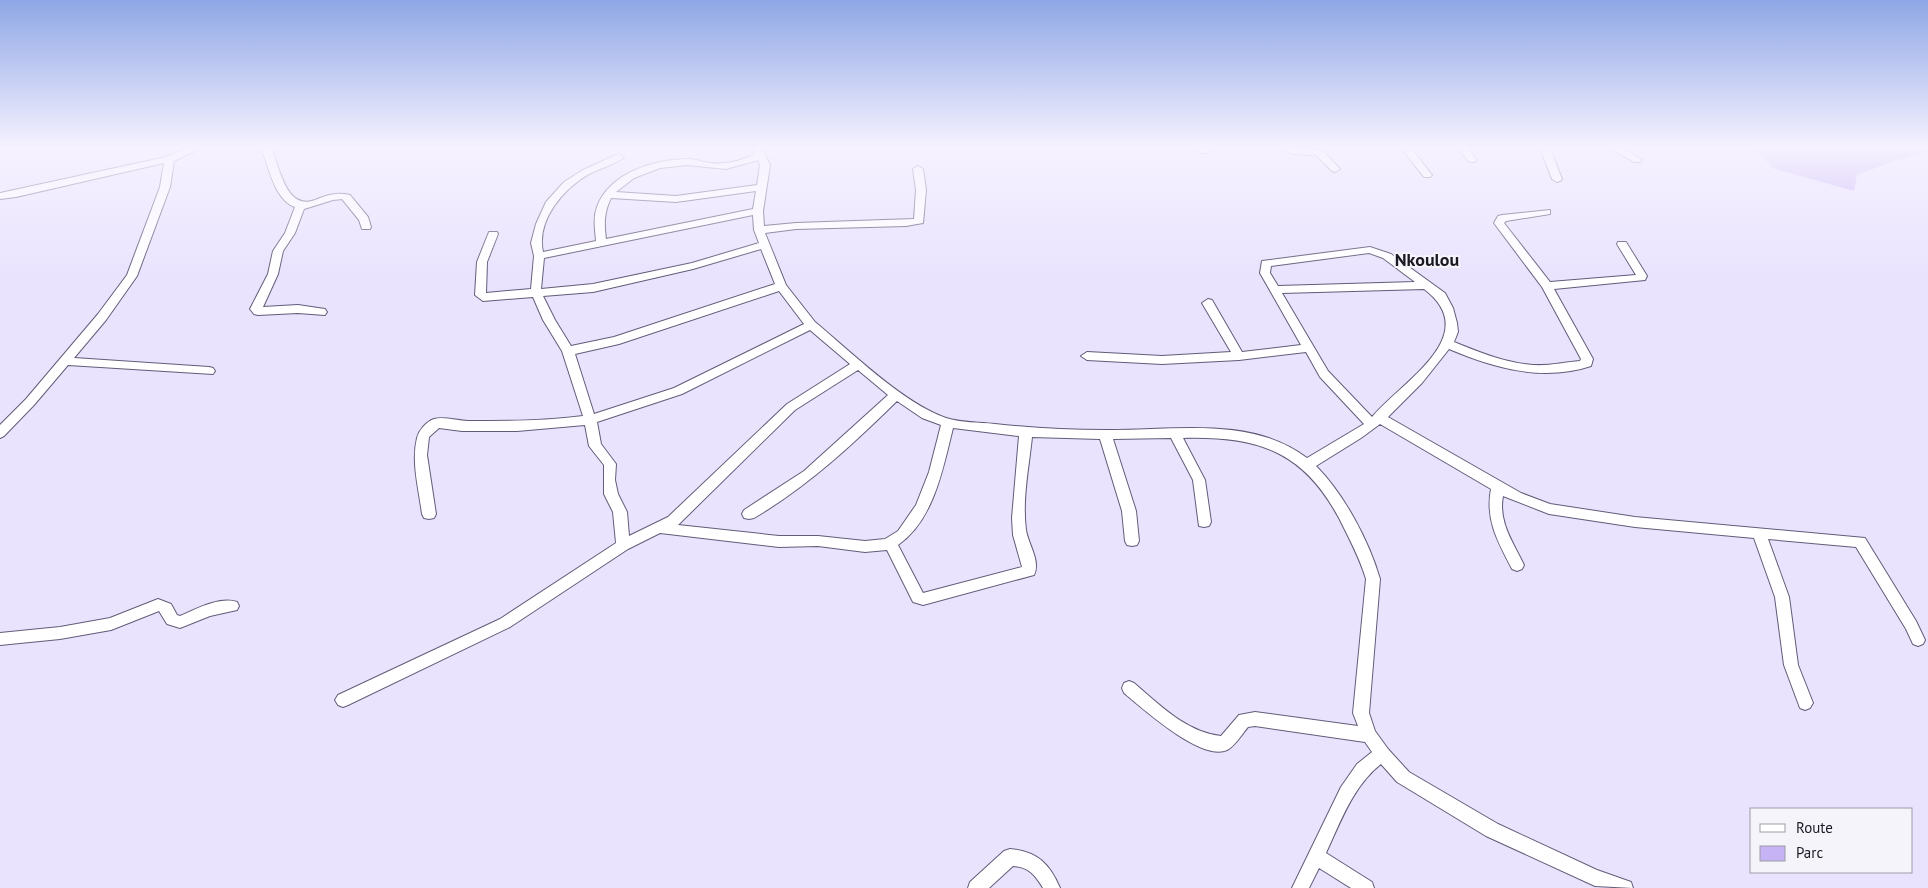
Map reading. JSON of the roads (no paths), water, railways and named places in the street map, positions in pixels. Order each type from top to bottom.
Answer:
[{"type":"street","points":[[0,196],[30,189]]},
{"type":"street","points":[[0,433],[113,303],[132,276],[164,189]]},
{"type":"street","points":[[283,189],[300,206]]},
{"type":"street","points":[[562,189],[550,202],[536,243],[539,256],[536,292],[549,320],[568,350],[590,420],[596,446],[610,464],[609,480],[611,494],[620,512],[623,545]]},
{"type":"street","points":[[601,244],[599,220],[608,196],[613,189]]},
{"type":"street","points":[[608,196],[676,199],[744,189]]},
{"type":"street","points":[[761,189],[758,211],[759,230],[780,286],[800,314],[896,395],[926,415],[948,423],[1026,432],[1105,435],[1204,433],[1251,438],[1290,452],[1307,465],[1325,483],[1346,517],[1369,565],[1373,579],[1362,713],[1369,735],[1382,754],[1403,777],[1492,830],[1595,883],[1625,888]]},
{"type":"street","points":[[759,230],[796,226],[920,221],[921,189]]},
{"type":"street","points":[[300,206],[314,204],[330,197],[346,197],[364,219],[366,227]]},
{"type":"street","points":[[300,206],[290,233],[278,251],[273,274],[256,308],[258,312],[298,309],[322,312]]},
{"type":"street","points":[[539,256],[758,211]]},
{"type":"street","points":[[1448,344],[1486,360],[1506,365],[1536,369],[1587,363],[1587,359],[1547,286],[1499,223],[1502,218],[1546,212]]},
{"type":"street","points":[[493,234],[482,262],[480,295],[490,297],[593,288],[693,266],[764,245]]},
{"type":"street","points":[[1547,286],[1641,278],[1642,276],[1622,244]]},
{"type":"street","points":[[1307,465],[1376,421],[1429,368],[1448,344],[1452,332],[1447,305],[1441,296],[1387,256],[1370,250],[1266,263],[1265,272],[1324,374],[1376,421],[1516,497],[1549,509],[1635,522],[1860,542],[1911,625],[1918,640]]},
{"type":"street","points":[[1275,290],[1426,285]]},
{"type":"street","points":[[568,350],[614,341],[780,286]]},
{"type":"street","points":[[1208,304],[1239,356]]},
{"type":"street","points":[[429,514],[421,455],[422,437],[436,423],[444,422],[462,426],[517,426],[590,420],[678,391],[811,324]]},
{"type":"street","points":[[1087,356],[1162,360],[1239,356],[1309,348]]},
{"type":"street","points":[[64,361],[209,371]]},
{"type":"street","points":[[343,700],[505,623],[623,545],[673,520],[791,407],[804,397],[859,364]]},
{"type":"street","points":[[749,514],[768,503],[822,463],[896,395]]},
{"type":"street","points":[[660,528],[774,542],[816,541],[873,546],[890,543],[908,528],[924,502],[939,458],[948,423]]},
{"type":"street","points":[[890,543],[918,598],[930,598],[1029,572],[1029,563],[1019,532],[1019,505],[1026,432]]},
{"type":"street","points":[[1174,433],[1199,480],[1204,522]]},
{"type":"street","points":[[1105,435],[1129,511],[1132,540]]},
{"type":"street","points":[[1498,487],[1494,514],[1500,533],[1517,565]]},
{"type":"street","points":[[1759,533],[1782,597],[1791,665],[1805,702]]},
{"type":"street","points":[[0,639],[111,624],[158,605],[162,605],[168,610],[172,620],[180,622],[209,610],[232,606]]},
{"type":"street","points":[[1129,688],[1171,723],[1210,744],[1224,744],[1244,720],[1255,719],[1369,735]]},
{"type":"street","points":[[1300,888],[1347,792],[1362,770],[1382,754]]},
{"type":"street","points":[[1316,856],[1366,888]]},
{"type":"street","points":[[976,888],[1010,857],[1026,857],[1040,867],[1052,888]]},
{"type":"district","name":"Nkoulou","points":[[1427,260]]}]
